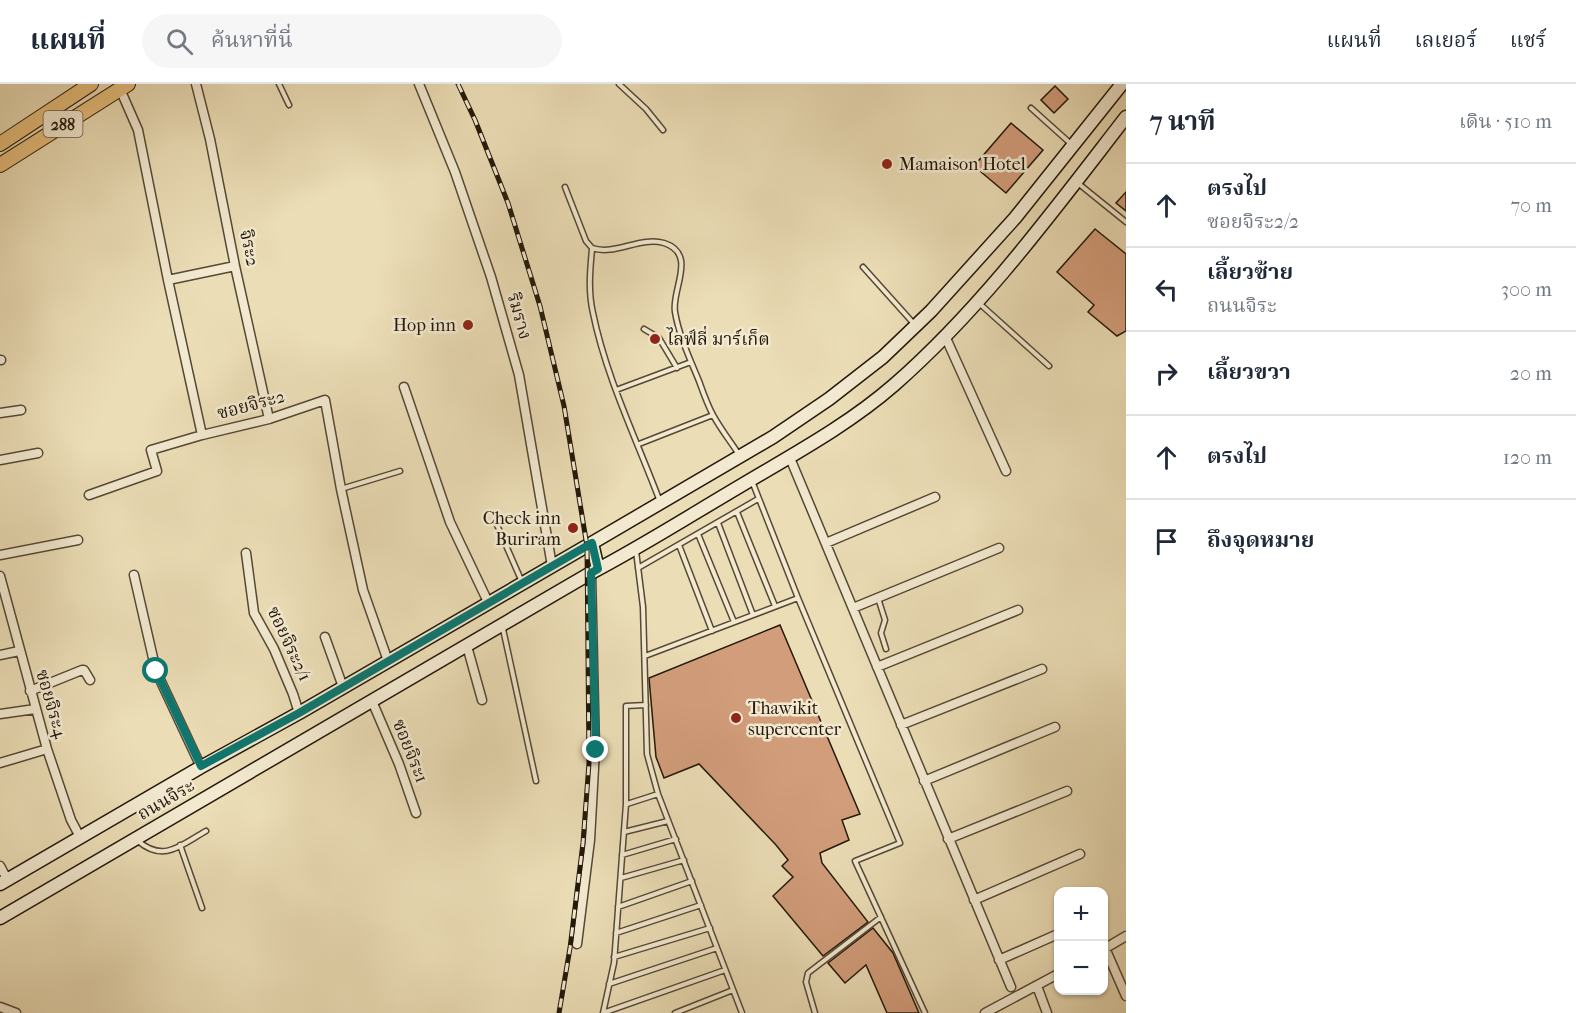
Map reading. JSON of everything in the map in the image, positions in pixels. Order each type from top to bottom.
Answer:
[{"type":"main road","name":"288","points":[[0,144],[91,84]]},
{"type":"main road","name":"ถนนจิระ","points":[[3,881],[201,766],[299,713],[740,457],[829,399],[883,357],[916,325],[1015,218],[1122,84]]},
{"type":"main road","name":"288","points":[[0,165],[124,86]]},
{"type":"main road","points":[[42,117],[52,131]]},
{"type":"main road","name":"ถนนจิระ","points":[[0,918],[790,458],[845,422],[885,391],[945,336],[1040,228],[1126,117]]},
{"type":"main road","points":[[592,543],[595,571]]},
{"type":"street","name":"จิระ2","points":[[196,84],[269,419]]},
{"type":"street","name":"ริมราง","points":[[418,84],[455,172],[491,278],[519,375],[552,566]]},
{"type":"street","name":"ซอยจิระ2","points":[[124,86],[138,130],[202,435],[269,419],[325,400],[363,590],[388,661]]},
{"type":"street","points":[[168,280],[235,266]]},
{"type":"street","points":[[945,336],[1006,471]]},
{"type":"street","points":[[404,387],[450,522],[488,602]]},
{"type":"street","points":[[0,413],[21,410]]},
{"type":"street","points":[[89,495],[157,471],[151,450],[202,435]]},
{"type":"street","points":[[0,460],[38,453]]},
{"type":"street","points":[[790,458],[1011,987]]},
{"type":"street","points":[[826,543],[935,497]]},
{"type":"street","points":[[0,555],[78,540]]},
{"type":"street","points":[[853,608],[999,548]]},
{"type":"street","name":"ซอยจิระ2/1","points":[[246,553],[254,613],[274,649],[299,713]]},
{"type":"street","points":[[577,944],[590,840],[596,750],[595,571]]},
{"type":"street","points":[[134,575],[156,671],[201,766]]},
{"type":"street","name":"ซอยจิระ4","points":[[0,576],[47,749],[71,820],[80,837]]},
{"type":"street","points":[[877,667],[1018,609]]},
{"type":"street","points":[[325,638],[342,687]]},
{"type":"street","points":[[466,646],[482,700]]},
{"type":"street","points":[[0,655],[19,651]]},
{"type":"street","points":[[901,725],[1042,669]]},
{"type":"street","points":[[30,691],[82,670],[90,680]]},
{"type":"street","name":"ซอยจิระ1","points":[[372,701],[399,764],[416,813]]},
{"type":"street","points":[[0,714],[35,709]]},
{"type":"street","points":[[924,781],[1055,727]]},
{"type":"street","points":[[0,763],[47,749]]},
{"type":"street","points":[[948,839],[1067,791]]},
{"type":"street","points":[[974,900],[1080,854]]},
{"type":"street","points":[[0,866],[3,881]]},
{"type":"street","points":[[999,960],[1054,936]]},
{"type":"street","points":[[1108,946],[1126,936]]},
{"type":"street","points":[[1108,957],[1126,996]]},
{"type":"street","points":[[985,1013],[1054,977]]},
{"type":"street","points":[[1037,986],[1047,1013]]},
{"type":"street","points":[[0,1012],[0,1007],[16,1013]]},
{"type":"lane","points":[[279,84],[288,105]]},
{"type":"lane","points":[[619,84],[646,109],[663,130]]},
{"type":"lane","points":[[1031,108],[1073,146]]},
{"type":"lane","points":[[1076,181],[1126,222]]},
{"type":"lane","points":[[565,187],[591,249],[590,280],[593,312],[616,390],[661,503]]},
{"type":"lane","points":[[591,249],[605,251],[642,243],[662,243],[675,249],[681,260],[682,273],[674,309],[680,331],[713,415],[740,457]]},
{"type":"lane","points":[[864,267],[916,325]]},
{"type":"lane","points":[[977,301],[1049,366]]},
{"type":"lane","points":[[644,329],[659,338],[677,368]]},
{"type":"lane","points":[[616,390],[691,362]]},
{"type":"lane","points":[[639,444],[713,415]]},
{"type":"lane","points":[[341,489],[400,471]]},
{"type":"lane","points":[[751,480],[900,843],[855,861],[925,1013]]},
{"type":"lane","points":[[638,568],[758,499]]},
{"type":"lane","points":[[737,512],[775,606]]},
{"type":"lane","points":[[718,523],[753,615]]},
{"type":"lane","points":[[497,525],[522,583]]},
{"type":"lane","points":[[698,534],[734,622]]},
{"type":"lane","points":[[679,545],[712,631]]},
{"type":"lane","points":[[636,548],[643,607],[647,754],[658,794],[742,1013]]},
{"type":"lane","points":[[878,597],[885,620],[881,633],[886,649]]},
{"type":"lane","points":[[645,656],[798,598]]},
{"type":"lane","points":[[502,625],[536,780]]},
{"type":"lane","points":[[603,1013],[614,957],[627,804],[627,706],[645,705]]},
{"type":"lane","points":[[627,804],[658,794]]},
{"type":"lane","points":[[624,832],[668,821]]},
{"type":"lane","points":[[135,839],[148,850],[170,851],[206,831]]},
{"type":"lane","points":[[622,855],[676,839]]},
{"type":"lane","points":[[180,845],[202,908]]},
{"type":"lane","points":[[621,878],[684,860]]},
{"type":"lane","points":[[618,908],[692,881]]},
{"type":"lane","points":[[616,933],[701,905]]},
{"type":"lane","points":[[815,1013],[806,982],[808,973],[881,917]]},
{"type":"lane","points":[[614,957],[710,928]]},
{"type":"lane","points":[[609,984],[717,948]]},
{"type":"lane","points":[[603,1013],[725,970]]},
{"type":"lane","points":[[675,1013],[733,990]]},
{"type":"building","points":[[1055,86],[1068,99],[1054,113],[1041,100]]},
{"type":"building","points":[[1011,123],[1043,150],[1006,193],[974,166]]},
{"type":"building","points":[[1126,192],[1126,211],[1116,203]]},
{"type":"building","points":[[1095,229],[1126,254],[1126,331],[1117,336],[1088,312],[1094,305],[1057,272]]},
{"type":"building","name":"Thawikit supercenter","points":[[780,625],[860,814],[842,820],[849,840],[820,853],[822,863],[868,922],[823,956],[773,896],[793,877],[782,866],[788,860],[776,845],[699,764],[664,778],[656,757],[649,678]]},
{"type":"building","points":[[873,928],[893,953],[919,1013],[887,1013],[866,965],[845,983],[828,963]]},
{"type":"railway","points":[[458,84],[508,203],[540,306],[564,406],[587,546],[589,763],[583,843],[570,948],[559,1013]]},
{"type":"place","name":"Mamaison Hotel","points":[[887,164]]},
{"type":"place","name":"Hop inn","points":[[468,325]]},
{"type":"place","name":"ไลฟ์ลี่ มาร์เก็ต","points":[[655,339]]},
{"type":"place","name":"Check inn Buriram","points":[[573,528]]},
{"type":"place","name":"Thawikit supercenter","points":[[736,718]]},
{"type":"route","points":[[156,671],[201,766],[299,713],[592,543],[598,569],[591,573],[596,750]]}]
